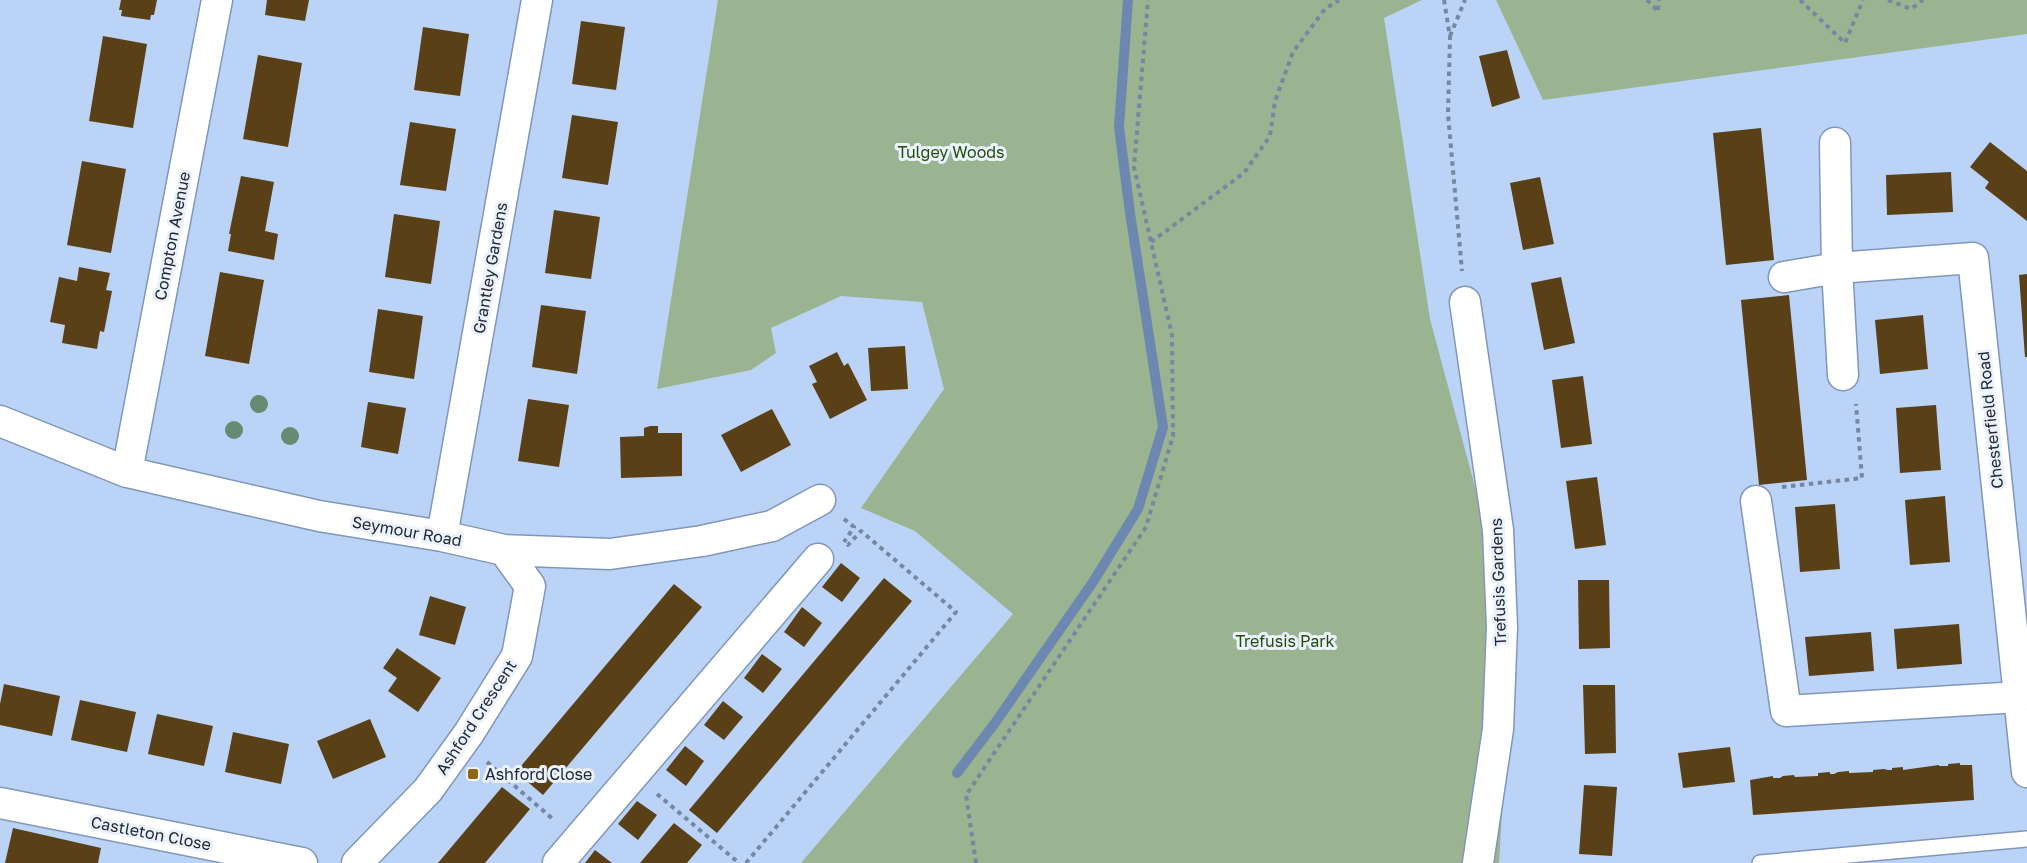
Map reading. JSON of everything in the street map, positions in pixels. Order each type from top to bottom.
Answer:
[{"type":"street","name":"Compton Avenue","points":[[127,472],[217,0]]},
{"type":"street","name":"Grantley Gardens","points":[[442,536],[537,0]]},
{"type":"street","points":[[1835,143],[1842,375]]},
{"type":"street","name":"Chesterfield Road","points":[[1784,277],[1837,268],[1973,258],[2027,772]]},
{"type":"street","name":"Trefusis Gardens","points":[[1465,302],[1498,530],[1502,627],[1498,729],[1478,863]]},
{"type":"street","name":"Seymour Road","points":[[0,421],[127,472],[319,516],[442,536],[504,550],[610,554],[702,541],[772,526],[820,500]]},
{"type":"street","points":[[1756,501],[1786,711],[2019,697]]},
{"type":"street","name":"Ashford Crescent","points":[[357,863],[428,790],[463,741],[517,656],[530,586],[504,550]]},
{"type":"street","points":[[558,863],[818,559]]},
{"type":"street","name":"Castleton Close","points":[[0,803],[302,863]]},
{"type":"lane","points":[[1760,863],[2027,839]]},
{"type":"path","points":[[975,863],[966,795],[1146,527],[1173,436],[1172,335],[1134,167],[1148,0]]},
{"type":"path","points":[[1151,242],[1244,173],[1270,136],[1275,101],[1293,52],[1326,9],[1339,0]]},
{"type":"path","points":[[1444,0],[1450,37],[1448,114],[1465,302]]},
{"type":"path","points":[[1450,37],[1465,0]]},
{"type":"path","points":[[1647,0],[1658,11],[1659,0]]},
{"type":"path","points":[[1800,0],[1845,43],[1863,0]]},
{"type":"path","points":[[1888,0],[1911,9],[1923,0]]},
{"type":"path","points":[[1756,501],[1764,489],[1862,478],[1855,389],[1842,375]]},
{"type":"path","points":[[746,863],[956,612],[861,531]]},
{"type":"path","points":[[463,741],[578,839]]},
{"type":"path","points":[[633,775],[739,863]]},
{"type":"green space","name":"Trefusis Park","points":[[718,0],[1422,0],[1384,18],[1430,319],[1513,629],[1499,863],[801,863],[1013,614],[915,531],[861,508],[944,389],[922,302],[841,296],[771,328],[776,353],[751,370],[657,389]]},
{"type":"green space","points":[[1496,0],[2027,0],[2027,34],[1543,100]]},
{"type":"building","points":[[121,0],[157,0],[154,15],[151,15],[150,20],[121,16],[122,10],[119,10]]},
{"type":"building","points":[[267,0],[309,0],[305,21],[265,15]]},
{"type":"building","points":[[581,21],[625,27],[616,90],[572,84]]},
{"type":"building","points":[[423,27],[469,34],[460,96],[414,90]]},
{"type":"building","points":[[103,36],[147,44],[133,128],[89,121]]},
{"type":"building","points":[[1507,50],[1520,98],[1492,107],[1479,56]]},
{"type":"building","points":[[258,55],[302,63],[288,147],[243,139]]},
{"type":"building","points":[[572,115],[618,122],[608,185],[562,178]]},
{"type":"building","points":[[410,122],[456,129],[446,191],[400,185]]},
{"type":"building","points":[[1761,128],[1774,260],[1726,265],[1713,133]]},
{"type":"building","points":[[1990,142],[2027,171],[2027,221],[1985,188],[1989,182],[1970,167]]},
{"type":"building","points":[[82,161],[126,169],[111,253],[67,245]]},
{"type":"building","points":[[1951,172],[1953,212],[1887,215],[1886,175]]},
{"type":"building","points":[[241,176],[274,182],[265,231],[278,234],[274,260],[228,251],[231,234],[229,234]]},
{"type":"building","points":[[1540,177],[1554,244],[1523,250],[1510,183]]},
{"type":"building","points":[[554,210],[600,217],[591,279],[545,273]]},
{"type":"building","points":[[394,214],[440,221],[431,284],[385,277]]},
{"type":"building","points":[[79,267],[110,273],[106,290],[112,291],[104,332],[100,331],[97,349],[62,343],[65,325],[50,322],[59,277],[77,281]]},
{"type":"building","points":[[220,272],[264,280],[249,364],[205,356]]},
{"type":"building","points":[[2027,274],[2027,357],[2025,357],[2019,275]]},
{"type":"building","points":[[1561,277],[1575,343],[1544,350],[1531,283]]},
{"type":"building","points":[[1789,295],[1807,480],[1759,485],[1741,300]]},
{"type":"building","points":[[541,305],[586,311],[577,374],[532,367]]},
{"type":"building","points":[[378,309],[423,316],[414,379],[369,372]]},
{"type":"building","points":[[1923,315],[1928,369],[1880,374],[1875,320]]},
{"type":"building","points":[[905,346],[908,389],[871,391],[868,348]]},
{"type":"building","points":[[837,352],[844,366],[848,363],[867,400],[830,419],[812,384],[817,382],[809,366]]},
{"type":"building","points":[[1583,376],[1592,444],[1561,448],[1552,380]]},
{"type":"building","points":[[528,399],[569,405],[559,467],[518,461]]},
{"type":"building","points":[[368,402],[406,408],[398,454],[361,447]]},
{"type":"building","points":[[1936,405],[1941,470],[1900,473],[1896,408]]},
{"type":"building","points":[[772,409],[791,445],[741,472],[721,435]]},
{"type":"building","points":[[658,426],[658,433],[682,433],[682,476],[621,478],[620,437],[644,436],[644,428]]},
{"type":"building","points":[[1597,477],[1606,545],[1575,549],[1566,481]]},
{"type":"building","points":[[1945,496],[1950,562],[1910,565],[1905,500]]},
{"type":"building","points":[[1835,504],[1840,569],[1800,572],[1795,507]]},
{"type":"building","points":[[841,563],[860,578],[842,602],[822,587]]},
{"type":"building","points":[[884,578],[912,601],[717,833],[689,810]]},
{"type":"building","points":[[1578,580],[1609,580],[1610,648],[1579,649]]},
{"type":"building","points":[[674,584],[702,607],[543,795],[516,772]]},
{"type":"building","points":[[430,596],[466,607],[455,645],[419,635]]},
{"type":"building","points":[[802,607],[822,623],[804,647],[784,632]]},
{"type":"building","points":[[1959,624],[1962,664],[1897,669],[1894,629]]},
{"type":"building","points":[[1871,632],[1874,671],[1809,676],[1805,637]]},
{"type":"building","points":[[397,648],[441,678],[418,712],[388,691],[397,678],[383,668]]},
{"type":"building","points":[[762,654],[782,669],[763,693],[744,678]]},
{"type":"building","points":[[4,684],[60,696],[52,736],[0,725],[0,704]]},
{"type":"building","points":[[1583,685],[1615,685],[1616,753],[1585,754]]},
{"type":"building","points":[[80,700],[136,712],[127,752],[71,740]]},
{"type":"building","points":[[723,701],[743,717],[724,740],[704,725]]},
{"type":"building","points":[[157,714],[213,726],[204,766],[148,754]]},
{"type":"building","points":[[370,719],[386,757],[333,779],[317,741]]},
{"type":"building","points":[[233,732],[289,744],[281,784],[225,772]]},
{"type":"building","points":[[685,746],[704,761],[686,786],[666,770]]},
{"type":"building","points":[[1730,747],[1735,782],[1683,788],[1678,753]]},
{"type":"building","points":[[1960,763],[1960,765],[1972,765],[1974,800],[1753,815],[1750,780],[1773,776],[1773,778],[1780,778],[1794,775],[1795,777],[1818,776],[1818,773],[1830,772],[1834,774],[1849,771],[1849,773],[1873,772],[1873,770],[1892,770],[1892,768],[1903,767],[1903,770]]},
{"type":"building","points":[[1584,785],[1617,787],[1612,856],[1579,854]]},
{"type":"building","points":[[502,787],[530,809],[485,863],[438,863]]},
{"type":"building","points":[[637,801],[657,815],[638,840],[618,824]]},
{"type":"building","points":[[674,823],[702,845],[687,863],[640,863]]},
{"type":"building","points":[[13,828],[101,848],[98,863],[5,863]]},
{"type":"building","points":[[595,850],[612,863],[585,863]]},
{"type":"waterway","points":[[957,773],[995,723],[1093,582],[1138,509],[1163,427],[1119,127],[1128,0]]},
{"type":"place","name":"Ashford Close","points":[[473,774]]},
{"type":"park label","name":"Tulgey Woods","points":[[951,152]]}]
